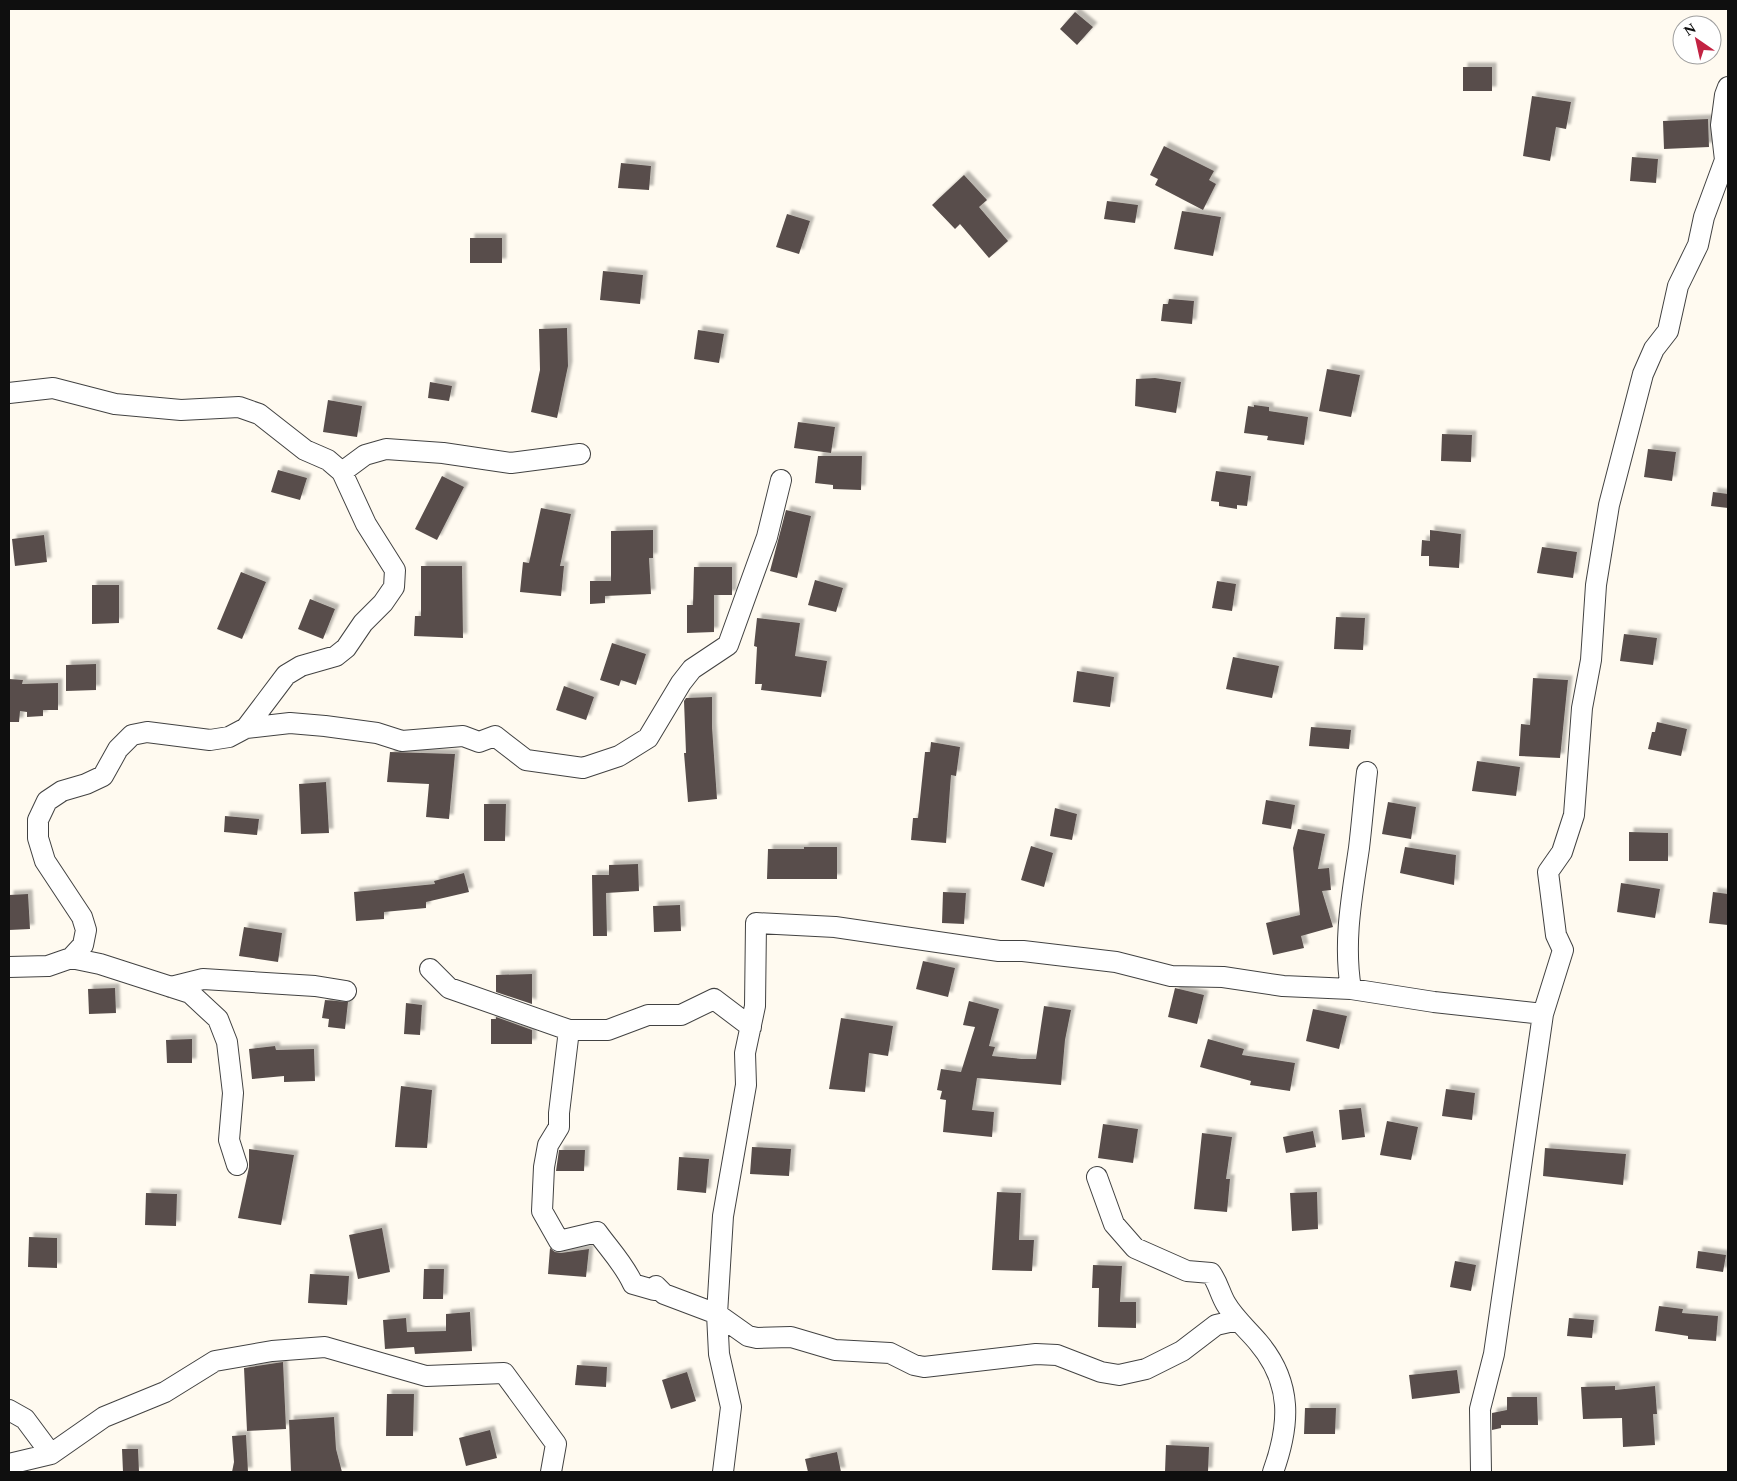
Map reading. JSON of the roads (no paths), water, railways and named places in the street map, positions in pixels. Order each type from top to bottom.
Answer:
[{"type":"street","points":[[1481,1472],[1480,1409],[1494,1354],[1543,1014],[1563,950],[1556,935],[1548,872],[1562,852],[1574,815],[1582,708],[1591,660],[1596,585],[1609,505],[1643,374],[1654,349],[1668,331],[1678,286],[1698,245],[1704,217],[1725,160],[1721,125],[1725,95],[1728,87]]},
{"type":"street","points":[[9,393],[53,388],[116,404],[181,410],[239,408],[259,414],[305,450],[328,460],[342,472],[366,524],[392,562],[395,570],[394,587],[383,603],[363,623],[346,648],[336,656],[301,666],[286,675],[246,728]]},
{"type":"street","points":[[342,472],[365,455],[386,449],[443,453],[511,463],[580,454]]},
{"type":"street","points":[[9,967],[48,966],[71,958],[83,945],[86,930],[82,917],[45,862],[38,838],[38,820],[47,801],[62,791],[86,784],[102,776],[118,749],[132,735],[146,732],[210,740],[229,737],[246,728],[290,723],[377,733],[402,741],[463,736],[479,742],[495,736],[526,760],[583,768],[620,756],[648,738],[681,683],[692,669],[728,645],[767,537],[780,480]]},
{"type":"street","points":[[267,702],[290,723]]},
{"type":"street","points":[[1351,989],[1346,963],[1349,908],[1359,848],[1367,772]]},
{"type":"street","points":[[723,1472],[731,1407],[718,1354],[717,1314],[723,1216],[746,1085],[745,1052],[755,1006],[757,978],[756,923],[835,927],[999,951],[1023,951],[1116,962],[1171,976],[1223,977],[1283,986],[1351,989],[1434,1002],[1543,1014]]},
{"type":"street","points":[[71,958],[100,964],[190,993],[218,1019],[227,1042],[233,1093],[229,1140],[237,1165]]},
{"type":"street","points":[[430,969],[448,988],[569,1030],[608,1030],[648,1016],[681,1015],[714,999],[751,1027]]},
{"type":"street","points":[[171,986],[203,979],[315,986],[346,990]]},
{"type":"street","points":[[569,1030],[559,1127],[548,1145],[544,1168],[542,1211],[559,1241],[597,1232],[616,1257],[625,1265],[633,1284],[654,1290],[656,1286],[664,1294],[717,1314],[748,1336],[757,1338],[791,1337],[835,1350],[890,1353],[914,1365],[924,1367],[1036,1354],[1057,1355],[1101,1372],[1120,1375],[1146,1369],[1182,1351],[1216,1325],[1238,1320]]},
{"type":"street","points":[[1097,1177],[1114,1224],[1135,1248],[1187,1271],[1211,1273],[1220,1286],[1225,1303],[1260,1344],[1283,1383],[1286,1415],[1281,1450],[1273,1472]]},
{"type":"street","points":[[9,1464],[51,1454],[104,1417],[165,1392],[215,1361],[272,1351],[325,1346],[426,1376],[504,1374],[556,1444],[551,1472]]},
{"type":"street","points":[[9,1410],[24,1419],[51,1454]]}]
